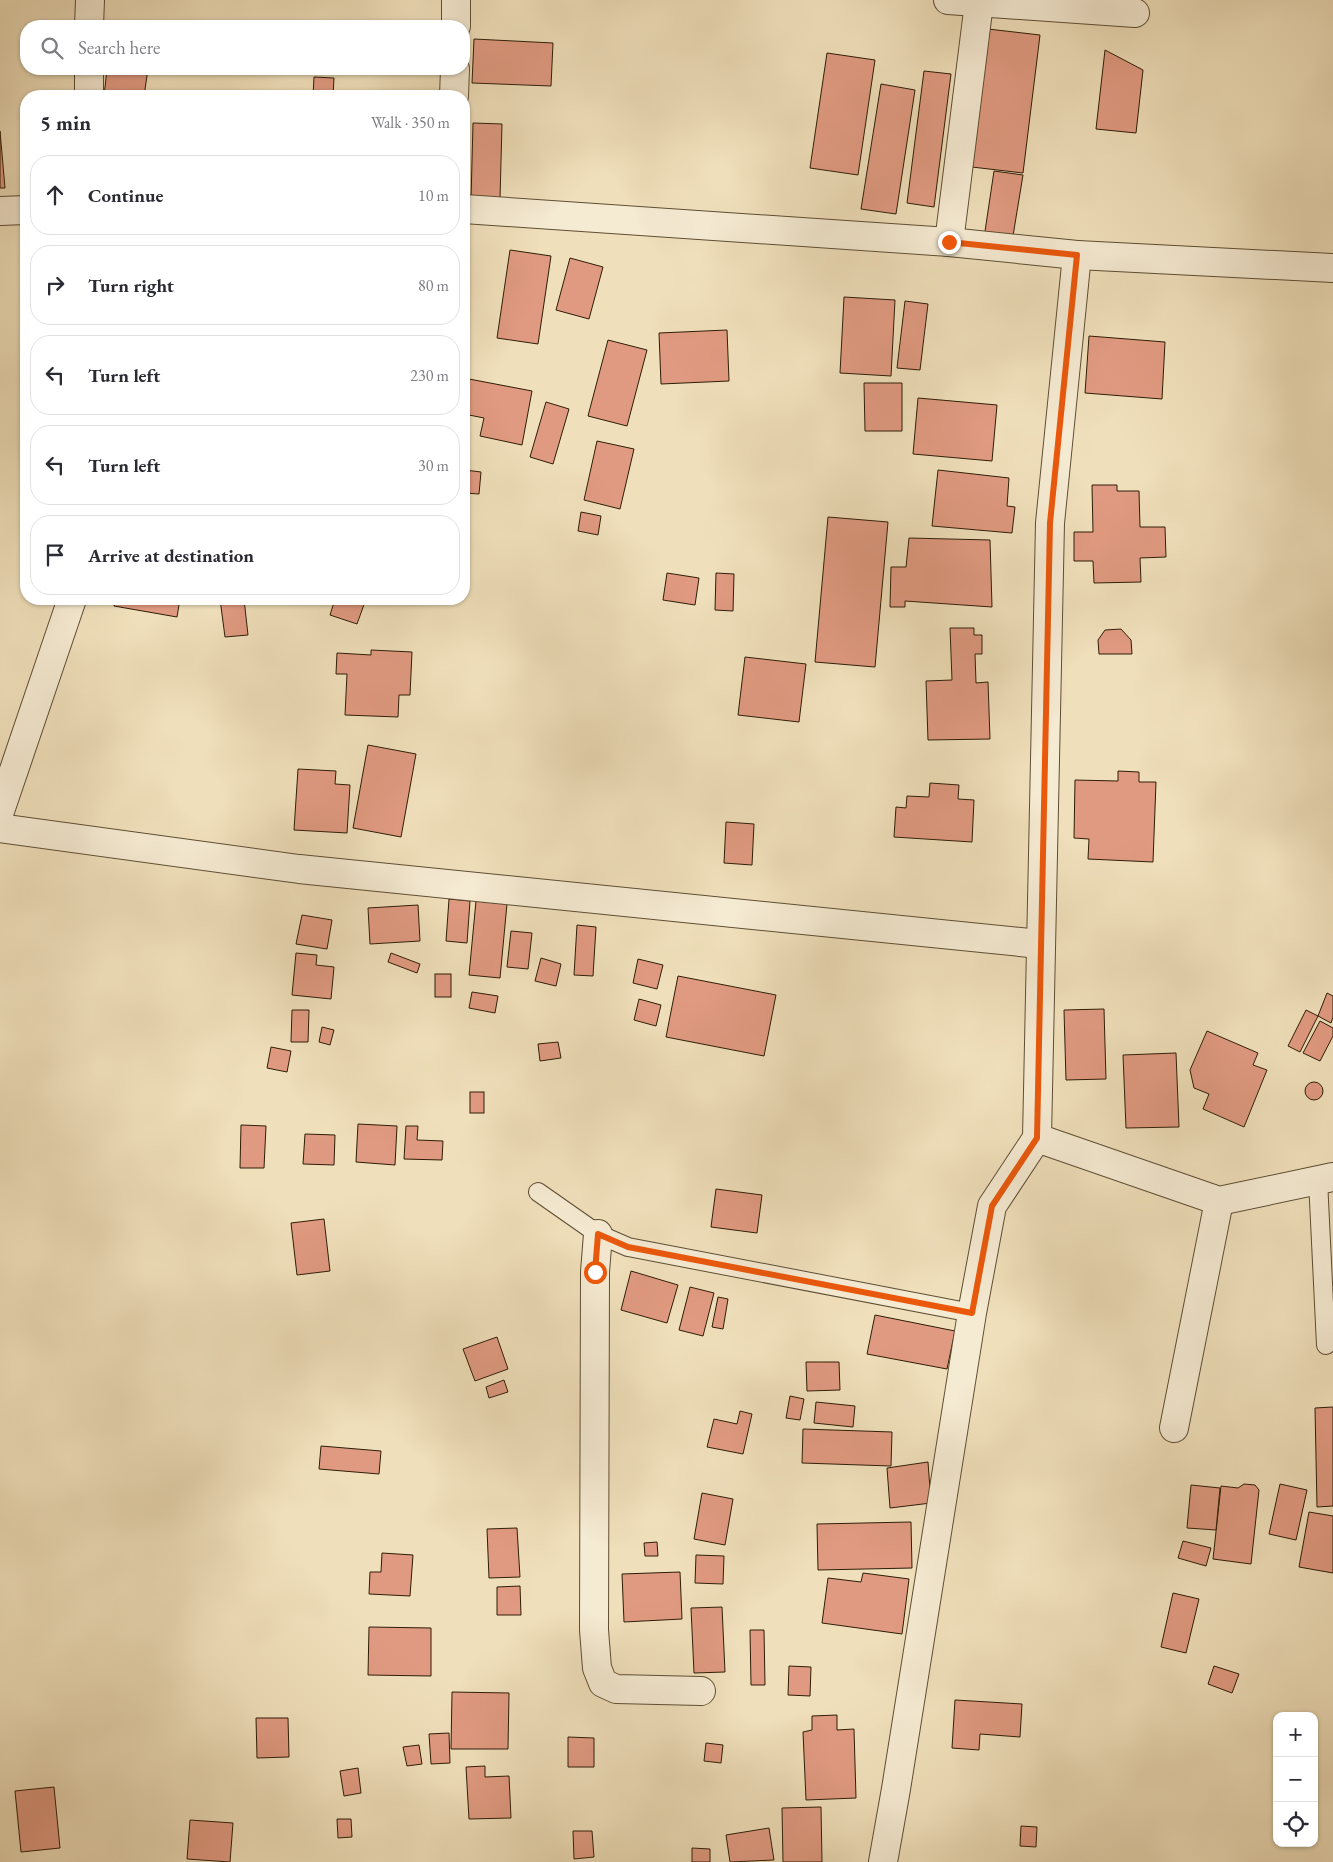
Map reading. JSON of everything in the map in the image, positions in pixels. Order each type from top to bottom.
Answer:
[{"type":"street","points":[[90,0],[90,20]]},
{"type":"street","points":[[456,0],[456,20]]},
{"type":"street","points":[[948,0],[1134,13]]},
{"type":"street","points":[[949,242],[979,2]]},
{"type":"street","points":[[89,75],[89,90]]},
{"type":"street","points":[[454,90],[455,75]]},
{"type":"street","points":[[470,209],[949,242],[1077,255],[1333,268]]},
{"type":"street","points":[[0,211],[20,210]]},
{"type":"street","points":[[883,1862],[898,1779],[972,1313],[992,1206],[1037,1138],[1050,523],[1077,255]]},
{"type":"street","points":[[0,812],[70,605]]},
{"type":"street","points":[[0,828],[300,869],[1040,944]]},
{"type":"street","points":[[1037,1138],[1219,1201],[1325,1179]]},
{"type":"street","points":[[1174,1428],[1219,1201]]},
{"type":"street","points":[[598,1234],[595,1282],[594,1630],[597,1668],[603,1683],[616,1689],[701,1691]]},
{"type":"lane","points":[[1325,1179],[1326,1345]]},
{"type":"lane","points":[[538,1192],[598,1234],[628,1247],[972,1313]]},
{"type":"building","points":[[988,29],[1040,35],[1023,173],[972,167]]},
{"type":"building","points":[[474,39],[553,43],[551,86],[472,83]]},
{"type":"building","points":[[1105,50],[1143,70],[1136,133],[1096,129]]},
{"type":"building","points":[[827,53],[875,60],[858,175],[810,168]]},
{"type":"building","points":[[924,71],[951,74],[934,207],[907,203]]},
{"type":"building","points":[[106,75],[147,75],[145,90],[105,90]]},
{"type":"building","points":[[314,77],[334,78],[333,90],[313,90]]},
{"type":"building","points":[[881,84],[915,90],[896,214],[861,209]]},
{"type":"building","points":[[473,123],[502,124],[500,199],[471,199]]},
{"type":"building","points":[[0,131],[5,188],[0,188]]},
{"type":"building","points":[[994,171],[1023,175],[1012,242],[984,238]]},
{"type":"building","points":[[510,250],[551,256],[538,344],[497,338]]},
{"type":"building","points":[[570,258],[603,267],[589,319],[556,310]]},
{"type":"building","points":[[844,297],[895,300],[891,376],[840,373]]},
{"type":"building","points":[[905,301],[928,304],[920,370],[897,368]]},
{"type":"building","points":[[727,330],[729,381],[661,384],[659,333]]},
{"type":"building","points":[[1089,336],[1165,342],[1162,399],[1085,393]]},
{"type":"building","points":[[608,340],[647,350],[627,426],[588,416]]},
{"type":"building","points":[[470,379],[532,391],[522,445],[480,436],[484,418],[470,415]]},
{"type":"building","points":[[864,383],[902,383],[902,431],[865,431]]},
{"type":"building","points":[[918,398],[997,405],[992,461],[913,454]]},
{"type":"building","points":[[546,402],[569,409],[553,464],[530,457]]},
{"type":"building","points":[[597,441],[634,449],[620,509],[584,500]]},
{"type":"building","points":[[938,470],[1009,478],[1007,506],[1015,507],[1012,533],[932,526]]},
{"type":"building","points":[[470,471],[481,472],[479,494],[470,493]]},
{"type":"building","points":[[1092,485],[1117,485],[1117,491],[1139,491],[1140,527],[1165,527],[1166,557],[1140,558],[1141,582],[1094,583],[1093,561],[1074,561],[1074,532],[1093,532]]},
{"type":"building","points":[[581,512],[601,516],[598,535],[578,531]]},
{"type":"building","points":[[828,517],[888,522],[875,667],[815,662]]},
{"type":"building","points":[[909,538],[990,540],[992,607],[905,601],[905,607],[890,607],[891,567],[906,567]]},
{"type":"building","points":[[667,573],[699,578],[695,605],[663,600]]},
{"type":"building","points":[[716,573],[734,574],[733,611],[715,610]]},
{"type":"building","points":[[114,605],[179,605],[177,617]]},
{"type":"building","points":[[221,605],[245,605],[248,635],[225,637]]},
{"type":"building","points":[[333,605],[364,605],[357,624],[330,615]]},
{"type":"building","points":[[950,628],[974,628],[974,635],[982,635],[982,654],[975,654],[976,683],[988,682],[990,739],[928,740],[926,681],[952,680]]},
{"type":"building","points":[[1121,629],[1131,640],[1132,654],[1099,654],[1098,640],[1105,630]]},
{"type":"building","points":[[371,650],[412,652],[410,695],[399,695],[398,717],[345,715],[347,674],[336,674],[337,653],[371,655]]},
{"type":"building","points":[[745,657],[806,664],[799,722],[738,715]]},
{"type":"building","points":[[368,745],[416,754],[401,837],[353,828]]},
{"type":"building","points":[[298,769],[336,771],[335,784],[350,785],[347,833],[294,830]]},
{"type":"building","points":[[1118,771],[1139,772],[1139,782],[1156,782],[1153,862],[1088,859],[1089,839],[1074,838],[1075,780],[1118,781]]},
{"type":"building","points":[[930,783],[959,785],[958,799],[974,800],[972,842],[894,837],[896,807],[906,808],[907,796],[929,797]]},
{"type":"building","points":[[726,822],[754,824],[752,865],[724,863]]},
{"type":"building","points":[[449,899],[470,901],[467,943],[446,941]]},
{"type":"building","points":[[476,901],[507,904],[500,978],[469,975]]},
{"type":"building","points":[[418,905],[420,941],[370,944],[368,908]]},
{"type":"building","points":[[302,915],[332,920],[327,949],[296,944]]},
{"type":"building","points":[[577,925],[596,927],[593,976],[574,975]]},
{"type":"building","points":[[511,931],[532,933],[528,969],[507,967]]},
{"type":"building","points":[[296,953],[317,955],[316,965],[334,967],[331,999],[292,995]]},
{"type":"building","points":[[391,953],[420,964],[417,973],[388,962]]},
{"type":"building","points":[[541,958],[561,964],[556,986],[535,981]]},
{"type":"building","points":[[638,959],[663,965],[657,989],[633,983]]},
{"type":"building","points":[[435,974],[451,974],[451,997],[435,997]]},
{"type":"building","points":[[678,976],[776,995],[764,1056],[666,1037]]},
{"type":"building","points":[[472,992],[498,996],[495,1013],[469,1008]]},
{"type":"building","points":[[1327,993],[1333,996],[1333,1017],[1331,1023],[1318,1016]]},
{"type":"building","points":[[639,999],[661,1005],[656,1026],[634,1020]]},
{"type":"building","points":[[1104,1009],[1106,1079],[1066,1080],[1064,1010]]},
{"type":"building","points":[[292,1010],[309,1010],[308,1042],[291,1042]]},
{"type":"building","points":[[1306,1010],[1318,1016],[1300,1052],[1288,1046]]},
{"type":"building","points":[[1320,1021],[1333,1028],[1333,1036],[1320,1061],[1303,1053]]},
{"type":"building","points":[[322,1027],[334,1030],[330,1045],[319,1042]]},
{"type":"building","points":[[1207,1031],[1258,1053],[1253,1065],[1267,1070],[1244,1127],[1203,1109],[1209,1094],[1194,1088],[1190,1070]]},
{"type":"building","points":[[558,1042],[561,1058],[540,1061],[538,1044]]},
{"type":"building","points":[[271,1047],[291,1051],[287,1072],[267,1068]]},
{"type":"building","points":[[1176,1053],[1179,1127],[1126,1128],[1123,1055]]},
{"type":"building","points":[[1314,1082],[1320,1085],[1323,1091],[1320,1097],[1314,1100],[1308,1097],[1305,1091],[1308,1085]]},
{"type":"building","points":[[470,1092],[484,1092],[484,1113],[470,1113]]},
{"type":"building","points":[[358,1124],[397,1126],[395,1165],[356,1162]]},
{"type":"building","points":[[241,1125],[266,1126],[264,1168],[240,1168]]},
{"type":"building","points":[[406,1126],[418,1126],[417,1140],[443,1141],[442,1160],[404,1159]]},
{"type":"building","points":[[305,1134],[335,1135],[334,1165],[303,1164]]},
{"type":"building","points":[[716,1189],[762,1195],[757,1233],[711,1227]]},
{"type":"building","points":[[324,1219],[330,1271],[297,1275],[291,1223]]},
{"type":"building","points":[[631,1271],[678,1285],[667,1323],[621,1310]]},
{"type":"building","points":[[690,1287],[714,1293],[703,1336],[679,1330]]},
{"type":"building","points":[[718,1297],[728,1299],[723,1329],[712,1327]]},
{"type":"building","points":[[875,1315],[955,1331],[947,1369],[867,1354]]},
{"type":"building","points":[[497,1337],[508,1369],[475,1381],[463,1349]]},
{"type":"building","points":[[806,1362],[839,1362],[840,1390],[807,1391]]},
{"type":"building","points":[[504,1380],[508,1392],[489,1398],[486,1387]]},
{"type":"building","points":[[790,1396],[804,1399],[800,1420],[786,1418]]},
{"type":"building","points":[[816,1402],[855,1406],[853,1427],[814,1423]]},
{"type":"building","points":[[1333,1407],[1333,1506],[1317,1507],[1315,1408]]},
{"type":"building","points":[[740,1411],[752,1414],[743,1454],[707,1447],[714,1419],[737,1424]]},
{"type":"building","points":[[803,1429],[892,1432],[891,1466],[802,1463]]},
{"type":"building","points":[[321,1446],[381,1451],[379,1474],[319,1469]]},
{"type":"building","points":[[928,1462],[931,1503],[890,1508],[887,1468]]},
{"type":"building","points":[[1244,1484],[1255,1485],[1259,1490],[1251,1564],[1213,1559],[1221,1486],[1238,1488]]},
{"type":"building","points":[[1280,1484],[1307,1490],[1296,1540],[1269,1534]]},
{"type":"building","points":[[1191,1485],[1220,1488],[1216,1530],[1187,1528]]},
{"type":"building","points":[[702,1493],[733,1499],[725,1545],[694,1539]]},
{"type":"building","points":[[1309,1512],[1333,1516],[1333,1573],[1299,1567]]},
{"type":"building","points":[[911,1522],[912,1568],[818,1570],[817,1524]]},
{"type":"building","points":[[517,1528],[520,1577],[489,1578],[487,1529]]},
{"type":"building","points":[[1183,1541],[1211,1548],[1206,1566],[1178,1558]]},
{"type":"building","points":[[657,1542],[658,1556],[645,1556],[644,1543]]},
{"type":"building","points":[[382,1553],[413,1555],[410,1596],[369,1594],[370,1572],[381,1572]]},
{"type":"building","points":[[696,1555],[724,1556],[723,1584],[695,1583]]},
{"type":"building","points":[[680,1572],[682,1619],[624,1622],[622,1574]]},
{"type":"building","points":[[863,1573],[909,1579],[902,1634],[822,1623],[828,1578],[861,1582]]},
{"type":"building","points":[[520,1586],[521,1615],[497,1615],[497,1587]]},
{"type":"building","points":[[1173,1593],[1199,1599],[1186,1653],[1161,1647]]},
{"type":"building","points":[[722,1607],[725,1672],[694,1673],[691,1608]]},
{"type":"building","points":[[369,1627],[431,1628],[431,1676],[368,1675]]},
{"type":"building","points":[[750,1630],[764,1630],[765,1685],[751,1685]]},
{"type":"building","points":[[789,1666],[811,1667],[810,1696],[788,1695]]},
{"type":"building","points":[[1214,1666],[1239,1674],[1232,1693],[1208,1684]]},
{"type":"building","points":[[452,1692],[509,1693],[508,1749],[451,1749]]},
{"type":"building","points":[[955,1700],[1022,1704],[1020,1737],[980,1734],[979,1750],[952,1748]]},
{"type":"building","points":[[837,1715],[837,1730],[854,1729],[856,1798],[806,1800],[803,1732],[812,1730],[812,1716]]},
{"type":"building","points":[[256,1718],[288,1718],[289,1757],[257,1758]]},
{"type":"building","points":[[449,1733],[450,1763],[431,1764],[429,1734]]},
{"type":"building","points":[[568,1737],[594,1738],[594,1767],[568,1767]]},
{"type":"building","points":[[706,1743],[723,1745],[721,1763],[704,1761]]},
{"type":"building","points":[[419,1745],[422,1764],[407,1766],[403,1747]]},
{"type":"building","points":[[485,1766],[485,1777],[509,1776],[511,1818],[469,1819],[466,1767]]},
{"type":"building","points":[[358,1768],[361,1793],[344,1796],[340,1771]]},
{"type":"building","points":[[54,1787],[60,1848],[21,1852],[15,1791]]},
{"type":"building","points":[[821,1807],[822,1862],[783,1862],[782,1808]]},
{"type":"building","points":[[337,1819],[351,1819],[352,1837],[338,1838]]},
{"type":"building","points":[[190,1820],[233,1823],[230,1862],[187,1859]]},
{"type":"building","points":[[1021,1826],[1037,1827],[1036,1847],[1020,1846]]},
{"type":"building","points":[[769,1828],[774,1860],[730,1862],[726,1835]]},
{"type":"building","points":[[573,1831],[592,1831],[594,1857],[574,1859]]},
{"type":"building","points":[[692,1848],[710,1849],[710,1862],[692,1862]]},
{"type":"route","points":[[595,1272],[598,1234],[628,1247],[972,1313],[992,1206],[1037,1138],[1050,523],[1077,255],[949,242]]}]
